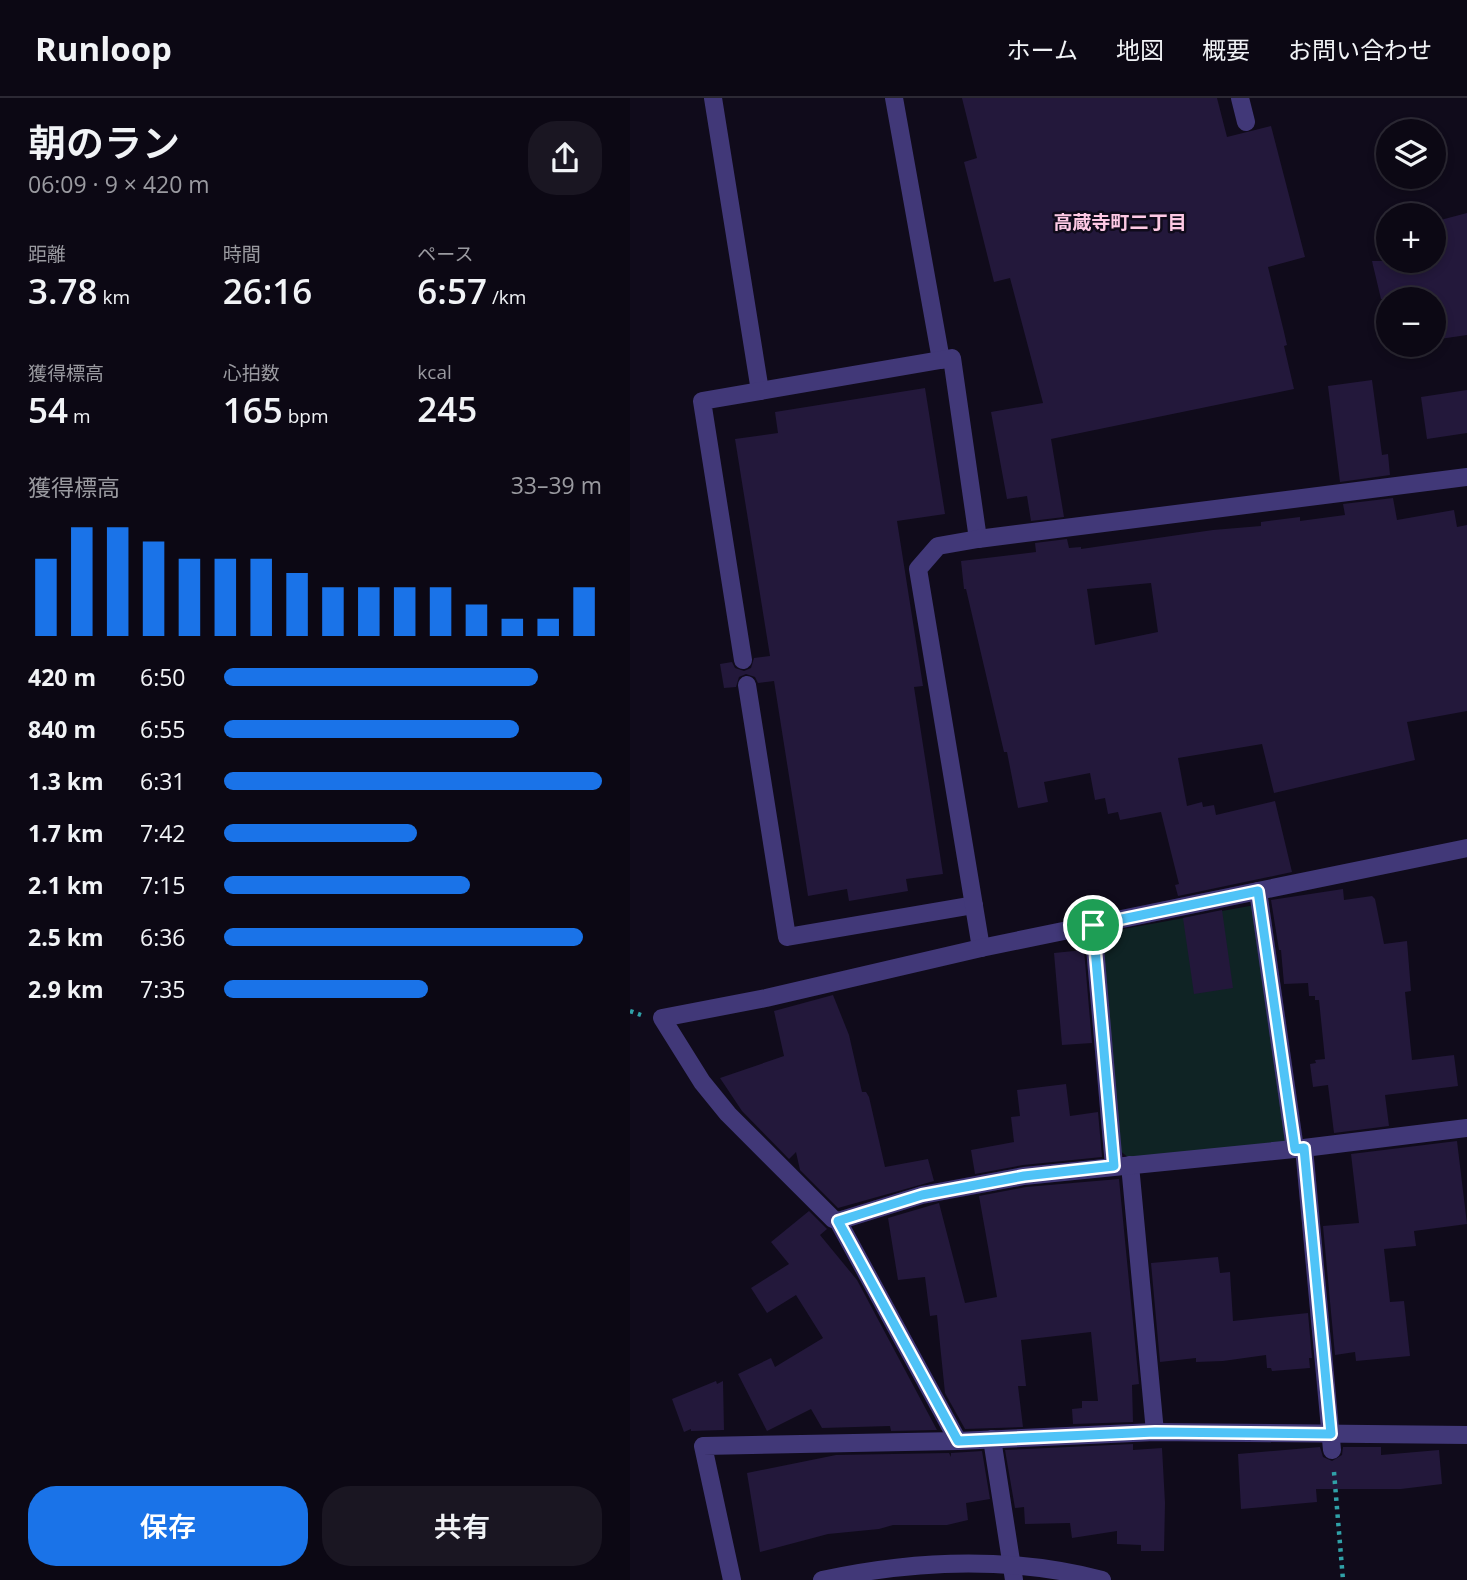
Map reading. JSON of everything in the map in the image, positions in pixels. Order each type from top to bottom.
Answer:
[{"type":"street","points":[[713,98],[760,391]]},
{"type":"street","points":[[894,98],[941,360]]},
{"type":"street","points":[[1240,98],[1246,122]]},
{"type":"street","points":[[743,660],[702,401],[952,358],[978,539]]},
{"type":"street","points":[[981,948],[918,569],[937,546],[1467,477]]},
{"type":"street","points":[[747,685],[787,937],[974,905]]},
{"type":"street","points":[[958,1441],[838,1221],[728,1114],[702,1082],[662,1018],[766,998],[981,948],[1467,848]]},
{"type":"street","points":[[1258,891],[1300,1149],[1332,1442]]},
{"type":"street","points":[[1093,925],[1155,1432]]},
{"type":"street","points":[[838,1221],[922,1195],[1024,1176],[1300,1149],[1467,1128]]},
{"type":"street","points":[[732,1580],[703,1447],[958,1441],[1155,1432],[1332,1442],[1467,1435]]},
{"type":"street","points":[[992,1439],[1013,1572]]},
{"type":"street","points":[[822,1580],[930,1563],[1102,1580]]},
{"type":"path","points":[[1332,1442],[1343,1580]]},
{"type":"green space","points":[[1255,905],[1288,1138],[1282,1144],[1130,1159],[1118,1149],[1099,944],[1107,932]]},
{"type":"building","points":[[962,98],[1217,98],[1227,137],[1271,126],[1305,257],[1268,267],[1287,345],[1284,346],[1294,389],[1051,439],[1064,517],[1031,521],[1027,496],[1007,499],[991,412],[1043,403],[1010,278],[994,282],[964,162],[977,158]]},
{"type":"building","points":[[1467,213],[1467,335],[1446,338],[1446,287],[1378,287],[1372,261],[1376,261],[1376,273],[1446,273],[1446,219]]},
{"type":"building","points":[[1372,380],[1382,455],[1388,454],[1390,475],[1340,482],[1328,386]]},
{"type":"building","points":[[925,388],[945,514],[897,521],[923,686],[914,687],[943,874],[906,879],[908,891],[849,901],[847,889],[808,896],[774,681],[758,683],[755,677],[746,674],[739,677],[736,687],[724,688],[720,664],[732,662],[735,668],[744,671],[751,668],[754,658],[770,656],[735,439],[778,433],[775,412]]},
{"type":"building","points":[[1467,390],[1467,433],[1427,439],[1421,397]]},
{"type":"building","points":[[1393,498],[1397,520],[1454,510],[1457,527],[1467,525],[1467,711],[1407,722],[1415,760],[1274,793],[1262,744],[1178,758],[1187,806],[1202,802],[1203,807],[1214,805],[1216,815],[1275,801],[1292,872],[1178,896],[1175,885],[1179,884],[1161,812],[1120,820],[1118,812],[1108,814],[1105,798],[1095,800],[1090,773],[1044,782],[1048,802],[1018,808],[1007,752],[1004,752],[964,589],[961,561],[1036,552],[1035,543],[1067,539],[1069,548],[1081,549],[1213,530],[1261,526],[1261,522],[1300,517],[1300,521],[1345,515],[1343,504]],"holes":[[[1151,583],[1158,632],[1095,645],[1087,589]]]},
{"type":"building","points":[[1343,889],[1344,900],[1372,896],[1375,899],[1384,944],[1407,941],[1411,991],[1405,992],[1412,1060],[1454,1055],[1458,1086],[1385,1095],[1389,1126],[1334,1133],[1328,1085],[1313,1087],[1310,1064],[1316,1063],[1315,1060],[1325,1059],[1319,1000],[1315,1000],[1315,996],[1309,996],[1308,983],[1284,984],[1281,950],[1271,900]]},
{"type":"building","points":[[1222,910],[1233,988],[1194,994],[1183,918]]},
{"type":"building","points":[[1084,950],[1092,1043],[1062,1045],[1054,953]]},
{"type":"building","points":[[833,995],[849,1035],[862,1092],[866,1092],[869,1097],[885,1167],[928,1159],[934,1181],[838,1208],[800,1170],[796,1152],[789,1159],[742,1111],[720,1078],[784,1056],[774,1011]]},
{"type":"building","points":[[1066,1084],[1070,1116],[1098,1112],[1102,1157],[1023,1165],[975,1174],[971,1150],[1014,1142],[1011,1117],[1020,1116],[1017,1090]]},
{"type":"building","points":[[1457,1141],[1467,1224],[1414,1231],[1416,1246],[1384,1249],[1390,1302],[1404,1301],[1410,1356],[1356,1361],[1355,1352],[1335,1355],[1323,1226],[1359,1223],[1351,1154]]},
{"type":"building","points":[[1119,1179],[1139,1384],[1132,1385],[1133,1422],[1073,1424],[1072,1409],[1082,1408],[1082,1401],[1098,1401],[1091,1332],[1021,1340],[1026,1386],[1018,1386],[1023,1427],[965,1429],[945,1393],[937,1315],[930,1316],[925,1277],[898,1280],[888,1218],[939,1203],[965,1303],[997,1297],[979,1196],[1026,1187]]},
{"type":"building","points":[[809,1211],[827,1229],[820,1235],[857,1280],[937,1430],[891,1431],[890,1426],[822,1428],[811,1409],[767,1431],[738,1374],[771,1358],[775,1367],[823,1338],[796,1295],[767,1313],[751,1288],[789,1264],[771,1242]]},
{"type":"building","points":[[1218,1257],[1220,1273],[1230,1272],[1233,1321],[1308,1313],[1312,1358],[1309,1358],[1310,1368],[1272,1371],[1267,1368],[1266,1355],[1223,1361],[1196,1362],[1196,1358],[1160,1362],[1151,1263]]},
{"type":"building","points":[[716,1381],[717,1384],[723,1381],[724,1430],[691,1429],[684,1432],[672,1399]]},
{"type":"building","points":[[1133,1444],[1133,1450],[1162,1448],[1164,1551],[1141,1551],[1141,1545],[1117,1544],[1117,1531],[1072,1538],[1070,1523],[1025,1524],[1024,1507],[1015,1508],[1005,1450]]},
{"type":"building","points":[[1320,1447],[1323,1457],[1332,1461],[1342,1455],[1343,1447],[1381,1447],[1381,1455],[1439,1450],[1442,1484],[1401,1489],[1316,1489],[1317,1502],[1241,1509],[1238,1454]]},
{"type":"building","points":[[982,1451],[990,1499],[966,1503],[968,1520],[947,1525],[893,1525],[828,1534],[760,1552],[747,1473],[836,1455],[949,1453],[951,1457],[951,1453]]},
{"type":"district","name":"高蔵寺町二丁目","points":[[1120,222]]},
{"type":"route","points":[[1258,891],[1295,1149],[1304,1148],[1331,1434],[1155,1432],[958,1441],[838,1221],[922,1195],[1024,1176],[1114,1166],[1093,925],[1258,891]]}]
